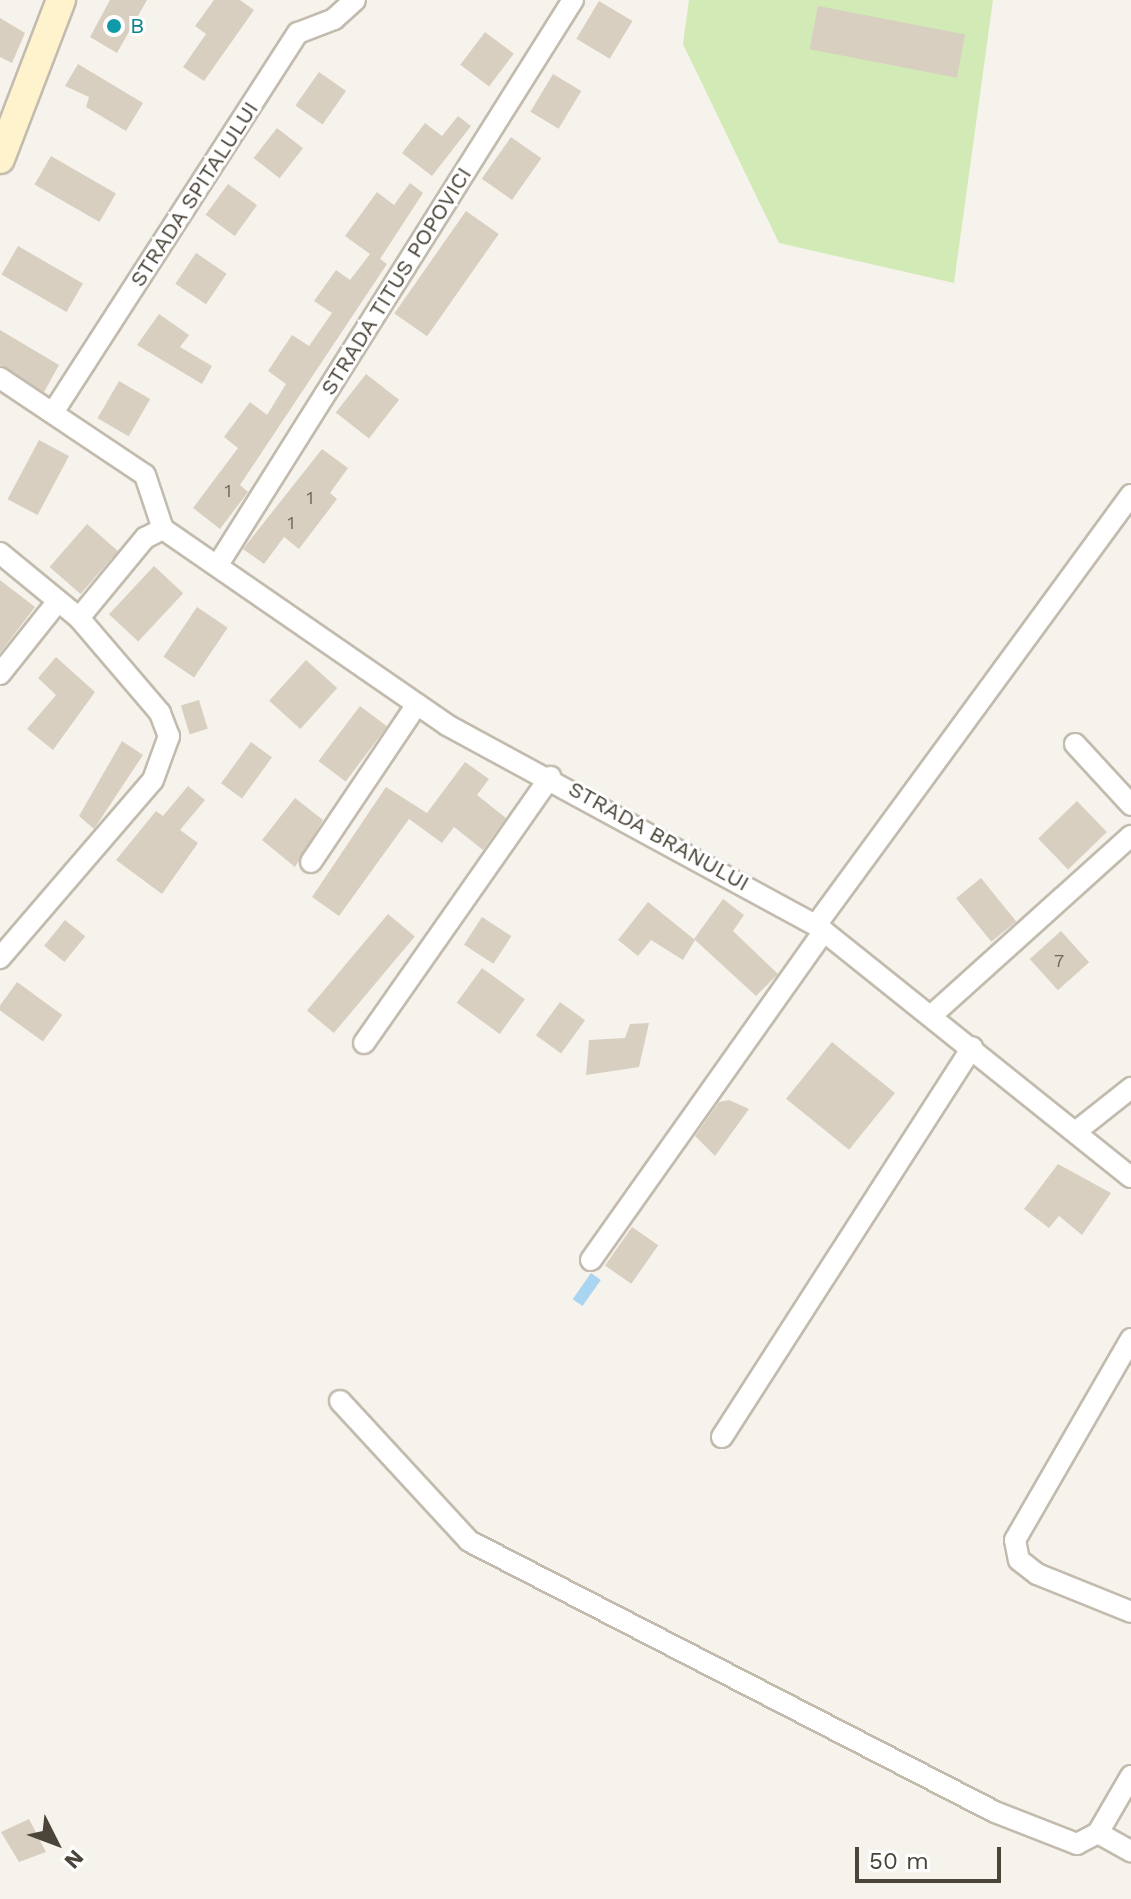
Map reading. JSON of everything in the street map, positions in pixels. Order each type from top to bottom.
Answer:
[{"type":"main road","points":[[0,159],[61,0]]},
{"type":"street","name":"STRADA SPITALULUI","points":[[54,411],[298,33],[334,19],[355,0]]},
{"type":"street","name":"STRADA TITUS POPOVICI","points":[[219,563],[573,0]]},
{"type":"street","points":[[0,378],[54,411],[145,475],[163,529],[145,538],[79,618]]},
{"type":"street","points":[[591,1260],[820,928],[1131,495]]},
{"type":"street","name":"STRADA BRANULUI","points":[[163,529],[219,563],[417,704],[820,928],[1078,1130],[1131,1177]]},
{"type":"street","points":[[0,553],[79,618],[160,713],[167,755],[0,958]]},
{"type":"street","points":[[0,674],[58,601]]},
{"type":"street","points":[[311,862],[417,704]]},
{"type":"street","points":[[1075,744],[1131,805]]},
{"type":"street","points":[[364,1043],[550,777]]},
{"type":"street","points":[[932,1015],[1131,836]]},
{"type":"street","points":[[722,1437],[972,1047]]},
{"type":"street","points":[[1078,1130],[1131,1088]]},
{"type":"street","points":[[1131,1339],[1015,1540],[1019,1560],[1037,1574],[1131,1612]]},
{"type":"street","points":[[340,1401],[469,1541],[995,1812],[1077,1844],[1098,1833],[1131,1776]]},
{"type":"street","points":[[1098,1833],[1131,1851]]},
{"type":"green space","points":[[689,0],[993,0],[954,283],[779,243],[683,44]]},
{"type":"water","points":[[591,1273],[601,1280],[582,1306],[573,1299]]},
{"type":"building","name":"B","points":[[110,0],[147,0],[117,53],[90,37]]},
{"type":"building","points":[[214,0],[240,0],[254,10],[204,81],[183,67],[206,34],[195,26]]},
{"type":"building","points":[[599,1],[632,21],[610,59],[576,39]]},
{"type":"building","points":[[818,6],[965,35],[957,78],[810,49]]},
{"type":"building","points":[[0,18],[25,33],[12,63],[0,57]]},
{"type":"building","points":[[485,32],[514,54],[489,86],[460,65]]},
{"type":"building","points":[[78,64],[143,103],[126,131],[86,107],[89,97],[65,86]]},
{"type":"building","points":[[319,72],[346,91],[323,125],[295,106]]},
{"type":"building","points":[[553,74],[581,91],[559,129],[530,112]]},
{"type":"building","points":[[458,116],[471,126],[432,176],[402,153],[425,123],[442,136]]},
{"type":"building","points":[[277,128],[303,148],[280,178],[254,158]]},
{"type":"building","points":[[511,137],[541,158],[512,200],[482,179]]},
{"type":"building","points":[[51,156],[116,194],[99,222],[34,185]]},
{"type":"building","points":[[410,183],[423,193],[380,259],[387,264],[240,485],[248,492],[220,529],[193,508],[238,448],[224,437],[250,402],[267,415],[286,384],[268,371],[292,335],[309,346],[332,313],[314,301],[336,270],[350,280],[370,254],[345,236],[377,192],[394,205]]},
{"type":"building","points":[[228,184],[257,205],[235,236],[206,215]]},
{"type":"building","points":[[466,211],[499,234],[427,336],[394,313]]},
{"type":"building","points":[[18,246],[83,284],[66,312],[2,275]]},
{"type":"building","points":[[196,253],[227,274],[206,304],[175,284]]},
{"type":"building","points":[[159,314],[189,335],[180,347],[212,366],[202,384],[137,345]]},
{"type":"building","points":[[0,330],[59,365],[44,392],[0,365]]},
{"type":"building","points":[[366,374],[399,400],[369,438],[336,413]]},
{"type":"building","points":[[119,381],[150,399],[129,436],[98,418]]},
{"type":"building","points":[[39,440],[69,456],[38,515],[8,499]]},
{"type":"building","points":[[322,449],[348,468],[330,493],[337,499],[299,549],[284,537],[264,564],[243,549]]},
{"type":"building","points":[[87,524],[118,551],[81,594],[50,567]]},
{"type":"building","points":[[154,566],[183,593],[138,642],[109,614]]},
{"type":"building","points":[[0,580],[35,607],[0,653]]},
{"type":"building","points":[[197,607],[228,628],[194,677],[163,657]]},
{"type":"building","points":[[56,657],[95,692],[53,750],[27,729],[56,695],[38,678]]},
{"type":"building","points":[[306,660],[337,688],[300,729],[269,701]]},
{"type":"building","points":[[199,700],[208,729],[190,734],[181,706]]},
{"type":"building","points":[[360,706],[387,726],[346,782],[318,761]]},
{"type":"building","points":[[122,741],[143,755],[94,829],[79,816]]},
{"type":"building","points":[[251,742],[272,757],[242,799],[221,783]]},
{"type":"building","points":[[465,762],[489,779],[477,795],[506,818],[483,850],[454,827],[442,843],[409,819],[339,916],[312,897],[386,787],[427,813]]},
{"type":"building","points":[[188,786],[205,800],[180,830],[198,843],[162,894],[116,860],[156,811],[163,816]]},
{"type":"building","points":[[295,798],[323,820],[295,867],[262,840]]},
{"type":"building","points":[[1077,801],[1107,832],[1068,869],[1038,839]]},
{"type":"building","points":[[981,878],[1016,922],[991,942],[956,898]]},
{"type":"building","points":[[723,899],[744,915],[733,931],[778,974],[756,996],[694,939]]},
{"type":"building","points":[[648,902],[695,940],[683,960],[651,940],[638,956],[618,940]]},
{"type":"building","points":[[388,914],[415,936],[334,1033],[307,1011]]},
{"type":"building","points":[[482,917],[511,936],[493,964],[464,945]]},
{"type":"building","points":[[65,920],[85,936],[64,962],[44,946]]},
{"type":"building","points":[[1061,931],[1089,962],[1058,990],[1030,959]]},
{"type":"building","points":[[482,968],[525,999],[500,1034],[457,1003]]},
{"type":"building","points":[[17,982],[62,1015],[43,1042],[0,1010],[0,1005]]},
{"type":"building","points":[[560,1002],[585,1020],[561,1053],[536,1035]]},
{"type":"building","points":[[649,1023],[639,1067],[586,1075],[589,1040],[625,1038],[630,1024]]},
{"type":"building","points":[[832,1042],[895,1093],[849,1150],[786,1099]]},
{"type":"building","points":[[729,1100],[749,1109],[715,1156],[695,1136],[719,1102]]},
{"type":"building","points":[[1058,1164],[1111,1193],[1082,1235],[1059,1216],[1049,1228],[1024,1209]]},
{"type":"building","points":[[632,1227],[658,1245],[631,1284],[605,1266]]},
{"type":"building","points":[[29,1819],[46,1852],[19,1862],[1,1832]]},
{"type":"place","name":"B","points":[[114,26]]}]
